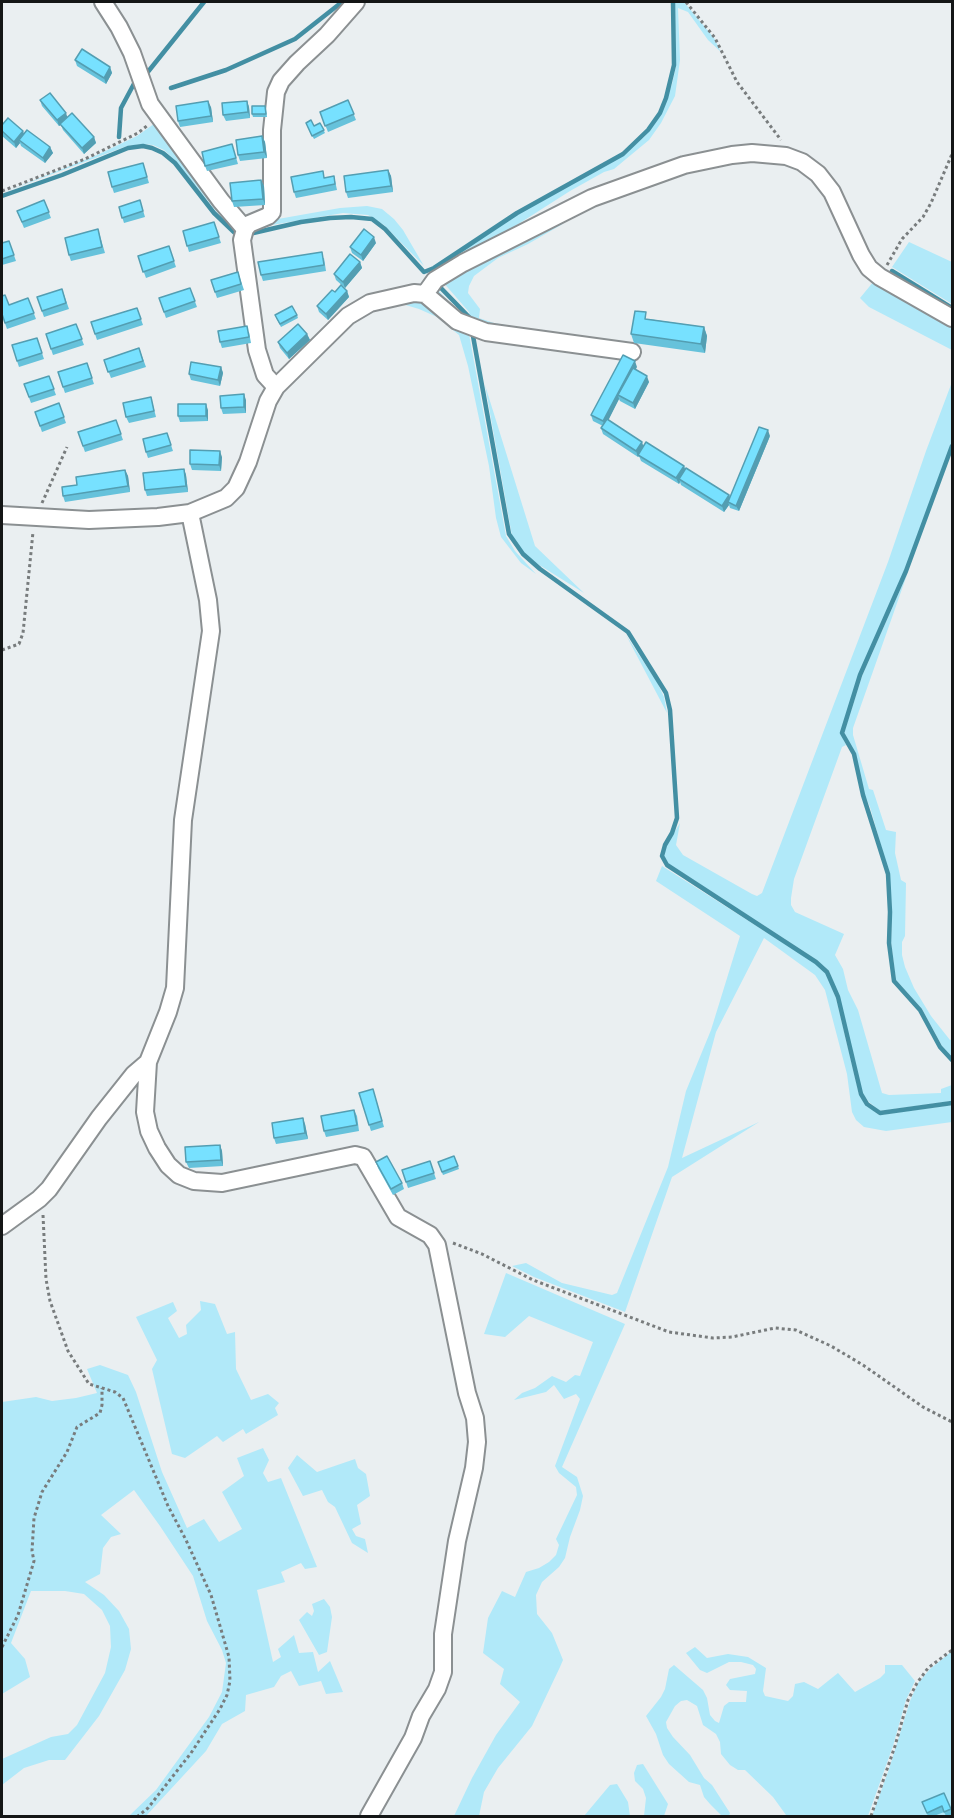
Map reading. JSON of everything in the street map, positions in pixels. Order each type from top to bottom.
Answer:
[{"type":"street","points":[[103,2],[132,53],[150,104],[244,229]]},
{"type":"street","points":[[276,387],[265,375],[257,350],[242,240],[244,229],[272,212],[272,130],[276,92],[281,81],[356,2]]},
{"type":"street","points":[[425,294],[435,280],[463,263],[592,198],[664,172],[710,159],[752,153],[786,156],[802,162],[818,174],[832,192],[869,268],[880,277],[952,318]]},
{"type":"street","points":[[2,515],[89,520],[190,513],[226,498],[236,488],[248,462],[268,401],[276,387],[348,316],[370,303],[414,293],[425,294],[457,321],[486,332],[632,352]]},
{"type":"street","points":[[190,513],[205,582],[211,631],[183,820],[175,988],[148,1062],[145,1112],[149,1131],[168,1165],[180,1175],[194,1182],[222,1183],[355,1155],[363,1158],[398,1217],[430,1235],[437,1245],[465,1382],[475,1418],[477,1442],[472,1480],[457,1541],[442,1634],[444,1672],[421,1716],[413,1738],[369,1816]]},
{"type":"street","points":[[2,1226],[49,1189],[99,1118],[134,1074],[148,1062]]},
{"type":"path","points":[[686,2],[715,38],[737,82],[786,147],[786,156]]},
{"type":"path","points":[[2,191],[86,159],[138,133],[159,117]]},
{"type":"path","points":[[880,277],[902,239],[927,210],[952,154]]},
{"type":"path","points":[[2,650],[19,644],[23,633],[32,537],[37,516],[51,480],[67,447]]},
{"type":"path","points":[[39,1199],[45,1233],[46,1279],[54,1316],[68,1351],[89,1384],[115,1392],[123,1398],[143,1450],[211,1595],[230,1657],[230,1681],[227,1695],[220,1709],[191,1753],[148,1808],[138,1816]]},
{"type":"path","points":[[430,1235],[482,1254],[533,1280],[669,1332],[712,1338],[775,1328],[796,1330],[831,1346],[863,1365],[923,1407],[952,1422]]},
{"type":"path","points":[[2,1647],[18,1615],[34,1561],[32,1551],[34,1518],[42,1492],[67,1452],[77,1428],[100,1413],[102,1388]]},
{"type":"path","points":[[871,1816],[908,1701],[928,1668],[952,1650]]},
{"type":"shaded area","points":[[675,2],[684,2],[714,38],[721,52],[708,40],[688,12],[678,8],[680,60],[675,96],[649,140],[614,169],[570,191],[498,237],[430,275],[427,274],[518,214],[623,155],[645,136],[660,115],[672,84],[676,66]]},
{"type":"shaded area","points":[[158,121],[239,233],[216,211],[177,162],[164,150],[153,145],[127,146],[2,193],[97,155],[137,136]]},
{"type":"shaded area","points":[[367,206],[382,209],[394,219],[424,266],[384,225],[368,215],[343,213],[249,231],[275,214],[278,219],[340,208]]},
{"type":"shaded area","points":[[588,206],[561,225],[498,258],[474,276],[469,286],[468,293],[480,309],[479,318],[494,323],[546,332],[545,336],[471,323],[432,291],[434,286],[458,311],[470,317],[469,312],[442,281]]},
{"type":"shaded area","points":[[909,242],[952,262],[952,304],[892,267]]},
{"type":"shaded area","points":[[874,281],[952,323],[952,350],[869,307],[860,298]]},
{"type":"shaded area","points":[[392,301],[418,301],[430,306],[469,334],[506,536],[515,551],[536,574],[521,563],[501,537],[489,466],[468,366],[459,335],[437,317]]},
{"type":"shaded area","points":[[952,382],[952,443],[905,571],[859,675],[841,733],[846,745],[842,747],[794,879],[791,898],[791,905],[795,912],[844,934],[835,955],[843,969],[848,990],[858,1010],[882,1093],[889,1095],[941,1093],[941,1089],[952,1085],[952,1101],[880,1111],[862,1093],[839,997],[829,971],[817,960],[669,864],[664,856],[666,846],[680,823],[676,845],[683,855],[752,894],[757,896],[762,893],[888,562]]},
{"type":"shaded area","points":[[485,385],[535,546],[584,593],[536,563],[521,550],[512,536]]},
{"type":"shaded area","points":[[908,572],[853,728],[853,735],[869,789],[873,790],[886,830],[896,832],[895,853],[901,880],[906,883],[905,936],[902,942],[905,967],[914,988],[931,1016],[950,1040],[952,1039],[952,1058],[942,1046],[922,1009],[896,980],[891,942],[892,912],[889,874],[870,807],[864,794],[855,753],[844,733],[862,676]]},
{"type":"shaded area","points":[[626,635],[657,682],[664,697],[667,713]]},
{"type":"shaded area","points":[[662,866],[815,963],[826,973],[836,998],[859,1094],[866,1105],[879,1115],[952,1105],[952,1122],[886,1131],[864,1127],[856,1120],[852,1112],[847,1074],[825,990],[815,975],[764,938],[716,1032],[682,1158],[759,1122],[672,1177],[625,1312],[534,1277],[512,1266],[526,1263],[562,1283],[612,1295],[617,1293],[668,1167],[686,1091],[711,1030],[740,936],[656,881]]},
{"type":"shaded area","points":[[506,1273],[625,1324],[562,1467],[577,1477],[583,1496],[565,1558],[559,1567],[542,1582],[536,1595],[537,1614],[552,1633],[563,1660],[532,1726],[498,1768],[484,1792],[479,1816],[454,1816],[496,1735],[520,1702],[500,1684],[504,1669],[483,1653],[488,1618],[502,1591],[515,1597],[526,1572],[539,1568],[556,1555],[559,1545],[556,1539],[577,1495],[576,1487],[559,1473],[555,1466],[580,1399],[576,1394],[564,1399],[554,1385],[546,1392],[514,1400],[552,1376],[566,1382],[575,1375],[580,1376],[593,1342],[529,1316],[505,1337],[484,1334]]},
{"type":"shaded area","points":[[200,1301],[215,1304],[227,1334],[235,1332],[236,1369],[251,1400],[268,1394],[279,1403],[275,1408],[278,1415],[246,1434],[243,1429],[223,1442],[217,1436],[185,1458],[172,1454],[152,1369],[157,1360],[136,1317],[173,1302],[177,1311],[168,1318],[179,1338],[187,1334],[186,1325],[201,1310]]},
{"type":"shaded area","points":[[100,1365],[128,1375],[136,1392],[162,1472],[187,1528],[204,1519],[219,1542],[242,1529],[222,1492],[244,1476],[237,1458],[263,1448],[269,1460],[263,1473],[268,1482],[281,1478],[317,1567],[305,1569],[301,1563],[281,1572],[285,1582],[257,1590],[273,1662],[281,1657],[278,1649],[294,1635],[299,1653],[313,1652],[318,1672],[330,1661],[343,1692],[326,1694],[321,1681],[299,1686],[291,1671],[281,1676],[274,1687],[246,1695],[245,1711],[222,1724],[206,1751],[146,1816],[129,1816],[156,1790],[209,1717],[222,1692],[226,1663],[207,1621],[193,1576],[134,1490],[101,1515],[121,1534],[111,1537],[103,1548],[100,1574],[85,1582],[104,1595],[119,1611],[129,1629],[131,1649],[125,1670],[99,1716],[65,1760],[49,1760],[24,1768],[2,1785],[2,1759],[51,1737],[68,1734],[77,1725],[105,1673],[111,1647],[110,1626],[102,1610],[84,1594],[65,1591],[31,1591],[11,1643],[25,1659],[30,1677],[2,1694],[2,1402],[36,1397],[52,1401],[97,1393],[87,1369]]},
{"type":"shaded area","points":[[297,1455],[317,1472],[355,1459],[358,1468],[366,1474],[370,1496],[357,1505],[361,1524],[352,1529],[356,1536],[365,1539],[368,1553],[352,1543],[335,1507],[328,1502],[322,1490],[303,1496],[288,1468]]},
{"type":"shaded area","points":[[324,1599],[330,1607],[332,1617],[327,1652],[319,1655],[299,1620],[307,1612],[312,1616],[314,1611],[312,1604]]},
{"type":"shaded area","points":[[695,1647],[707,1658],[728,1654],[748,1657],[766,1668],[763,1691],[765,1696],[788,1701],[793,1696],[795,1684],[804,1682],[818,1689],[838,1673],[855,1692],[880,1678],[885,1673],[885,1665],[902,1665],[915,1681],[906,1700],[893,1746],[868,1816],[785,1816],[773,1797],[745,1770],[738,1770],[730,1765],[721,1754],[720,1742],[716,1734],[703,1725],[697,1706],[687,1700],[681,1701],[675,1706],[666,1722],[667,1728],[690,1755],[730,1813],[729,1816],[722,1816],[704,1797],[700,1785],[689,1782],[669,1764],[646,1716],[661,1697],[669,1669],[674,1665],[703,1690],[710,1715],[715,1721],[719,1723],[724,1706],[729,1702],[746,1702],[747,1691],[730,1690],[726,1685],[730,1679],[755,1674],[756,1669],[753,1665],[729,1662],[707,1673],[700,1670],[686,1653]]},
{"type":"shaded area","points":[[952,1651],[952,1816],[872,1816],[918,1683],[930,1669]]},
{"type":"shaded area","points":[[643,1764],[668,1804],[664,1816],[644,1816],[646,1798],[643,1789],[635,1781],[634,1773],[637,1765]]},
{"type":"shaded area","points":[[617,1784],[628,1802],[630,1816],[584,1816],[610,1785]]},
{"type":"building","points":[[82,49],[110,67],[104,78],[75,60]]},
{"type":"building","points":[[50,93],[66,113],[57,120],[40,100]]},
{"type":"building","points":[[348,100],[354,114],[325,126],[320,112]]},
{"type":"building","points":[[208,101],[211,116],[178,121],[176,106]]},
{"type":"building","points":[[247,101],[248,112],[223,115],[222,103]]},
{"type":"building","points":[[252,106],[265,106],[266,114],[252,114]]},
{"type":"building","points":[[72,113],[94,137],[82,148],[60,124]]},
{"type":"building","points":[[8,118],[23,131],[14,142],[2,131],[2,125]]},
{"type":"building","points":[[311,120],[314,126],[320,123],[324,130],[312,136],[306,123]]},
{"type":"building","points":[[27,130],[50,147],[43,158],[19,140]]},
{"type":"building","points":[[262,136],[264,152],[238,155],[236,140]]},
{"type":"building","points":[[232,144],[236,158],[205,166],[202,152]]},
{"type":"building","points":[[143,163],[147,177],[112,187],[108,172]]},
{"type":"building","points":[[388,170],[391,186],[346,192],[344,176]]},
{"type":"building","points":[[323,171],[324,178],[334,176],[335,184],[294,192],[291,177]]},
{"type":"building","points":[[261,180],[263,199],[232,201],[230,183]]},
{"type":"building","points":[[44,200],[49,212],[22,222],[17,211]]},
{"type":"building","points":[[140,200],[143,211],[122,218],[119,207]]},
{"type":"building","points":[[214,222],[219,237],[187,246],[183,231]]},
{"type":"building","points":[[98,229],[102,247],[69,255],[65,238]]},
{"type":"building","points":[[364,229],[374,237],[361,255],[350,247]]},
{"type":"building","points":[[9,241],[14,255],[2,259],[2,243]]},
{"type":"building","points":[[169,246],[174,261],[143,272],[138,256]]},
{"type":"building","points":[[322,252],[324,265],[261,275],[258,262]]},
{"type":"building","points":[[350,254],[360,262],[343,282],[334,274]]},
{"type":"building","points":[[238,272],[241,284],[215,292],[211,280]]},
{"type":"building","points":[[341,285],[347,291],[326,314],[317,306],[332,290],[335,292]]},
{"type":"building","points":[[190,288],[195,301],[164,312],[159,298]]},
{"type":"building","points":[[62,289],[66,303],[42,311],[37,297]]},
{"type":"building","points":[[5,295],[9,305],[28,298],[34,313],[5,323],[2,314],[2,296]]},
{"type":"building","points":[[292,306],[297,315],[280,324],[275,315]]},
{"type":"building","points":[[137,308],[141,319],[95,334],[91,322]]},
{"type":"building","points":[[635,311],[646,312],[645,319],[704,327],[701,344],[631,334]]},
{"type":"building","points":[[76,324],[82,339],[51,349],[46,334]]},
{"type":"building","points":[[298,324],[307,334],[287,353],[278,342]]},
{"type":"building","points":[[247,326],[249,337],[220,342],[218,331]]},
{"type":"building","points":[[37,338],[42,353],[17,361],[12,345]]},
{"type":"building","points":[[139,348],[143,361],[108,372],[104,360]]},
{"type":"building","points":[[623,355],[635,361],[603,421],[591,415]]},
{"type":"building","points":[[191,362],[221,367],[218,380],[189,374]]},
{"type":"building","points":[[87,363],[92,378],[63,387],[58,372]]},
{"type":"building","points":[[633,368],[647,376],[633,403],[618,395]]},
{"type":"building","points":[[49,376],[54,389],[29,397],[24,384]]},
{"type":"building","points":[[244,394],[244,407],[221,408],[220,396]]},
{"type":"building","points":[[151,397],[154,411],[126,417],[123,403]]},
{"type":"building","points":[[59,403],[64,417],[40,426],[35,412]]},
{"type":"building","points":[[178,404],[206,404],[206,416],[178,416]]},
{"type":"building","points":[[607,419],[642,442],[636,451],[601,428]]},
{"type":"building","points":[[116,420],[121,434],[83,446],[78,432]]},
{"type":"building","points":[[759,427],[768,430],[736,506],[728,502]]},
{"type":"building","points":[[167,433],[171,445],[146,452],[143,439]]},
{"type":"building","points":[[646,442],[684,466],[676,478],[638,455]]},
{"type":"building","points":[[190,450],[220,451],[219,465],[190,464]]},
{"type":"building","points":[[686,468],[729,495],[722,506],[679,479]]},
{"type":"building","points":[[184,469],[186,486],[145,490],[143,473]]},
{"type":"building","points":[[125,470],[128,486],[63,496],[62,487],[77,485],[76,477]]},
{"type":"building","points":[[373,1089],[382,1121],[369,1125],[359,1093]]},
{"type":"building","points":[[354,1110],[357,1125],[324,1131],[321,1116]]},
{"type":"building","points":[[303,1118],[305,1133],[274,1138],[272,1123]]},
{"type":"building","points":[[220,1145],[221,1160],[186,1162],[185,1147]]},
{"type":"building","points":[[387,1156],[402,1183],[391,1189],[376,1162]]},
{"type":"building","points":[[454,1156],[458,1166],[442,1172],[438,1162]]},
{"type":"building","points":[[430,1161],[434,1173],[406,1182],[402,1170]]},
{"type":"building","points":[[944,1793],[951,1809],[944,1812],[942,1806],[927,1813],[922,1802]]},
{"type":"waterway","points":[[147,73],[204,2]]},
{"type":"waterway","points":[[171,88],[226,70],[295,39],[342,2]]},
{"type":"waterway","points":[[249,234],[330,218],[372,219],[385,229],[424,272],[434,268],[517,213],[623,154],[648,130],[660,113],[674,65],[673,2]]},
{"type":"waterway","points":[[119,137],[121,108],[136,80]]},
{"type":"waterway","points":[[2,196],[128,148],[143,146],[163,153],[175,163],[214,213],[237,235]]},
{"type":"waterway","points":[[892,271],[952,308]]},
{"type":"waterway","points":[[438,285],[469,317]]},
{"type":"waterway","points":[[473,336],[509,534],[523,554],[540,569],[628,632],[666,693],[670,710],[677,818],[662,856],[667,865],[816,962],[827,972],[838,997],[861,1094],[867,1104],[880,1113],[952,1103]]},
{"type":"waterway","points":[[952,446],[906,571],[860,675],[842,733],[854,754],[863,795],[888,874],[889,943],[894,981],[920,1010],[940,1047],[952,1060]]}]
